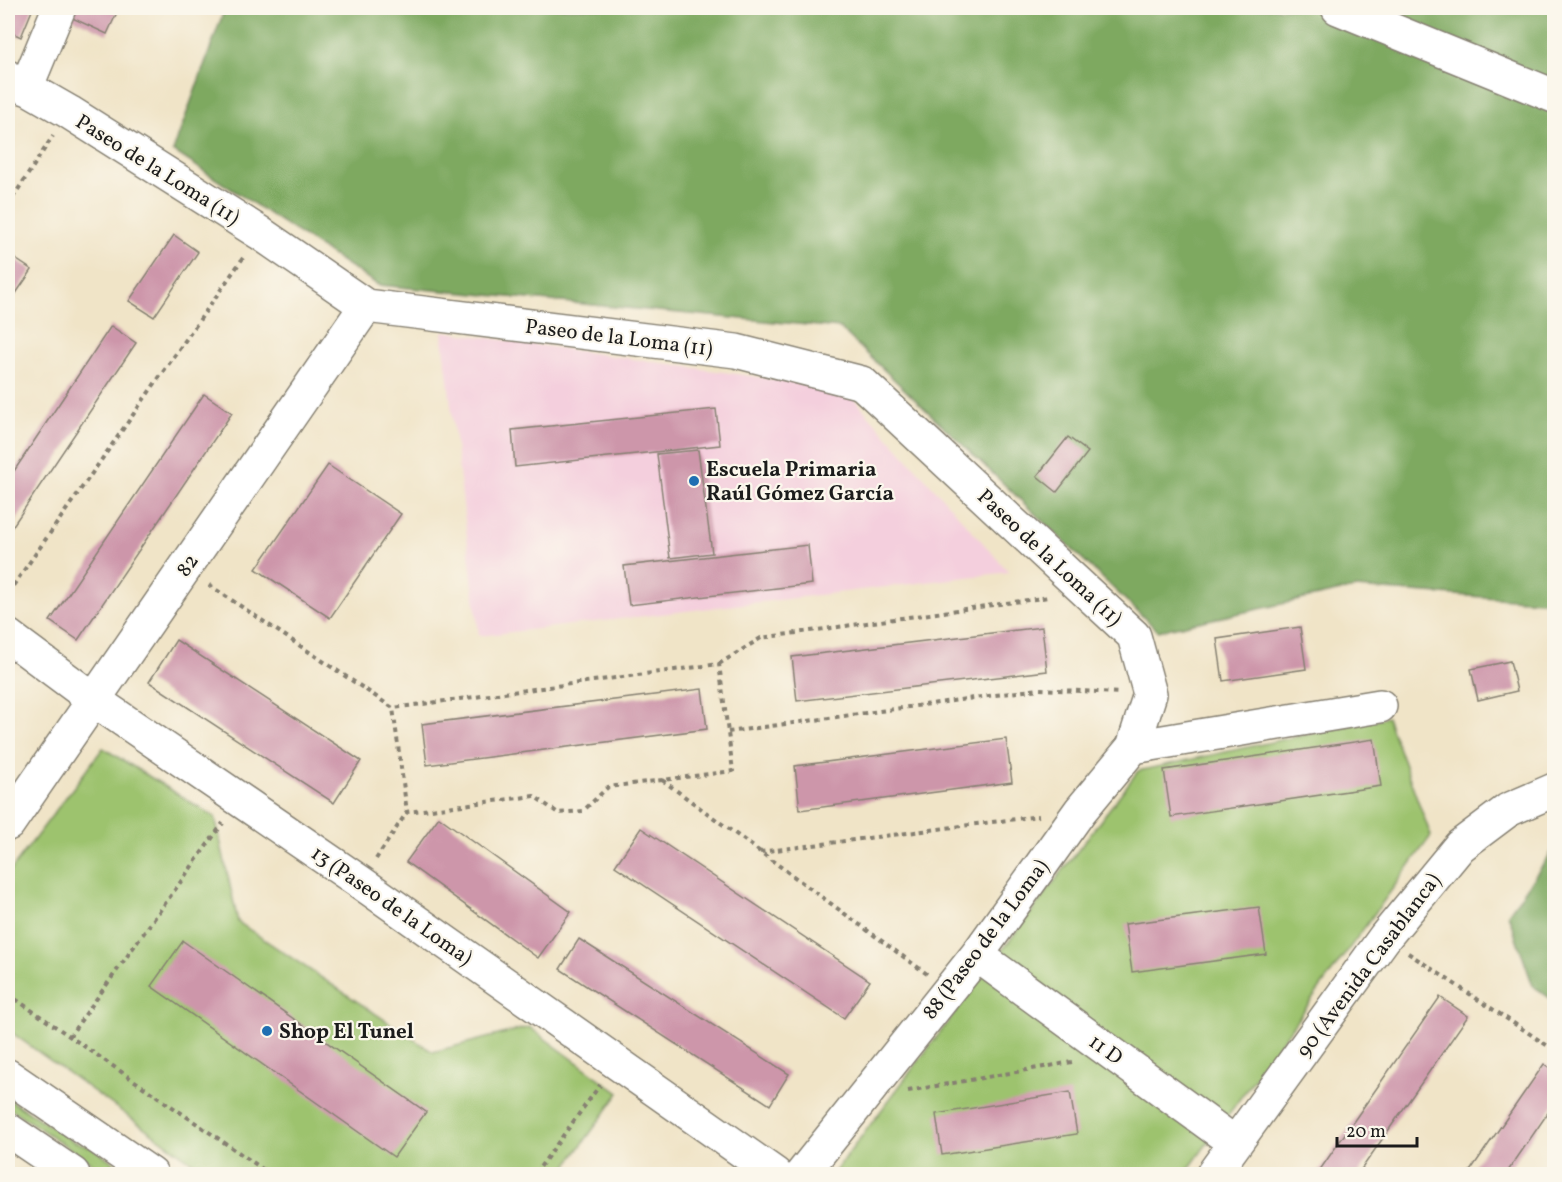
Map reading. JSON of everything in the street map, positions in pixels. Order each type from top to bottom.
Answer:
[{"type":"main road","points":[[17,83],[59,8]]},
{"type":"main road","points":[[1338,8],[1554,96]]},
{"type":"main road","name":"Paseo de la Loma (11)","points":[[17,83],[69,112],[260,233],[366,306],[736,351],[862,383],[1134,636],[1150,694]]},
{"type":"main road","name":"82","points":[[8,824],[366,306]]},
{"type":"main road","name":"13 (Paseo de la Loma)","points":[[8,636],[94,700],[360,882],[776,1174]]},
{"type":"main road","name":"88 (Paseo de la Loma)","points":[[802,1174],[977,955],[1080,811],[1133,747],[1150,694]]},
{"type":"main road","points":[[1133,747],[1380,706]]},
{"type":"main road","name":"90 (Avenida Casablanca)","points":[[1213,1174],[1385,937],[1460,846],[1508,810],[1554,790]]},
{"type":"main road","name":"11 D","points":[[977,955],[1235,1143]]},
{"type":"main road","points":[[8,1076],[151,1174]]},
{"type":"main road","points":[[8,1130],[73,1174]]},
{"type":"path","points":[[8,205],[69,112]]},
{"type":"path","points":[[8,593],[260,233]]},
{"type":"path","points":[[184,568],[393,708],[719,664],[760,638],[1087,592]]},
{"type":"path","points":[[407,812],[534,796],[558,813],[583,812],[608,787],[733,771],[719,664]]},
{"type":"path","points":[[728,732],[1039,688],[1150,694]]},
{"type":"path","points":[[360,882],[407,812],[393,708]]},
{"type":"path","points":[[662,780],[949,991]]},
{"type":"path","points":[[69,1037],[240,800]]},
{"type":"path","points":[[760,852],[1080,811]]},
{"type":"path","points":[[1385,937],[1554,1050]]},
{"type":"path","points":[[8,994],[270,1174]]},
{"type":"path","points":[[863,1099],[1114,1054]]},
{"type":"path","points":[[535,1174],[616,1063]]},
{"type":"shaded area","name":"Escuela Primaria Raúl Gómez García","points":[[442,331],[846,390],[1009,572],[479,636]]},
{"type":"green space","points":[[225,8],[1554,8],[1554,602],[1355,588],[1158,631],[840,328],[378,285],[173,151]]},
{"type":"green space","points":[[1387,717],[1431,836],[1185,1174],[833,1174],[1138,771]]},
{"type":"green space","points":[[103,748],[215,817],[238,922],[433,1052],[529,1027],[619,1093],[561,1174],[209,1174],[8,1030],[8,874]]},
{"type":"green space","points":[[1554,849],[1554,1001],[1533,986],[1508,914]]},
{"type":"green space","points":[[8,1099],[73,1141],[91,1147],[131,1174],[108,1174],[8,1107]]},
{"type":"building","points":[[8,8],[33,8],[21,37],[8,31]]},
{"type":"building","points":[[74,8],[119,8],[107,34],[70,17]]},
{"type":"building","points":[[174,235],[198,252],[154,317],[129,301]]},
{"type":"building","points":[[8,254],[32,270],[8,305]]},
{"type":"building","points":[[111,326],[136,343],[8,533],[8,480]]},
{"type":"building","points":[[204,394],[232,413],[78,640],[50,621]]},
{"type":"building","points":[[716,409],[720,445],[515,467],[512,430]]},
{"type":"building","points":[[1068,437],[1088,452],[1057,492],[1037,476]]},
{"type":"building","points":[[698,450],[712,553],[670,558],[657,454]]},
{"type":"building","points":[[328,465],[401,514],[330,618],[256,569]]},
{"type":"building","points":[[808,545],[812,584],[629,605],[624,566]]},
{"type":"building","points":[[1042,627],[1047,671],[797,701],[792,657]]},
{"type":"building","points":[[1300,627],[1306,669],[1223,681],[1217,639]]},
{"type":"building","points":[[176,640],[361,761],[334,803],[149,682]]},
{"type":"building","points":[[1510,661],[1517,691],[1478,700],[1471,669]]},
{"type":"building","points":[[702,689],[707,729],[427,765],[422,724]]},
{"type":"building","points":[[1006,739],[1012,782],[800,810],[795,766]]},
{"type":"building","points":[[1374,739],[1381,786],[1171,817],[1164,770]]},
{"type":"building","points":[[439,817],[571,912],[538,958],[406,862]]},
{"type":"building","points":[[641,828],[870,981],[844,1018],[615,866]]},
{"type":"building","points":[[1259,907],[1266,954],[1132,972],[1125,924]]},
{"type":"building","points":[[579,939],[789,1074],[770,1105],[560,969]]},
{"type":"building","points":[[183,941],[426,1112],[394,1157],[151,986]]},
{"type":"building","points":[[1440,997],[1468,1016],[1358,1174],[1317,1174]]},
{"type":"building","points":[[1544,1064],[1554,1071],[1554,1104],[1506,1174],[1468,1174]]},
{"type":"building","points":[[1070,1092],[1077,1134],[942,1155],[936,1114]]},
{"type":"place","name":"Escuela Primaria Raúl Gómez García","points":[[694,481]]},
{"type":"place","name":"Shop El Tunel","points":[[267,1031]]}]
